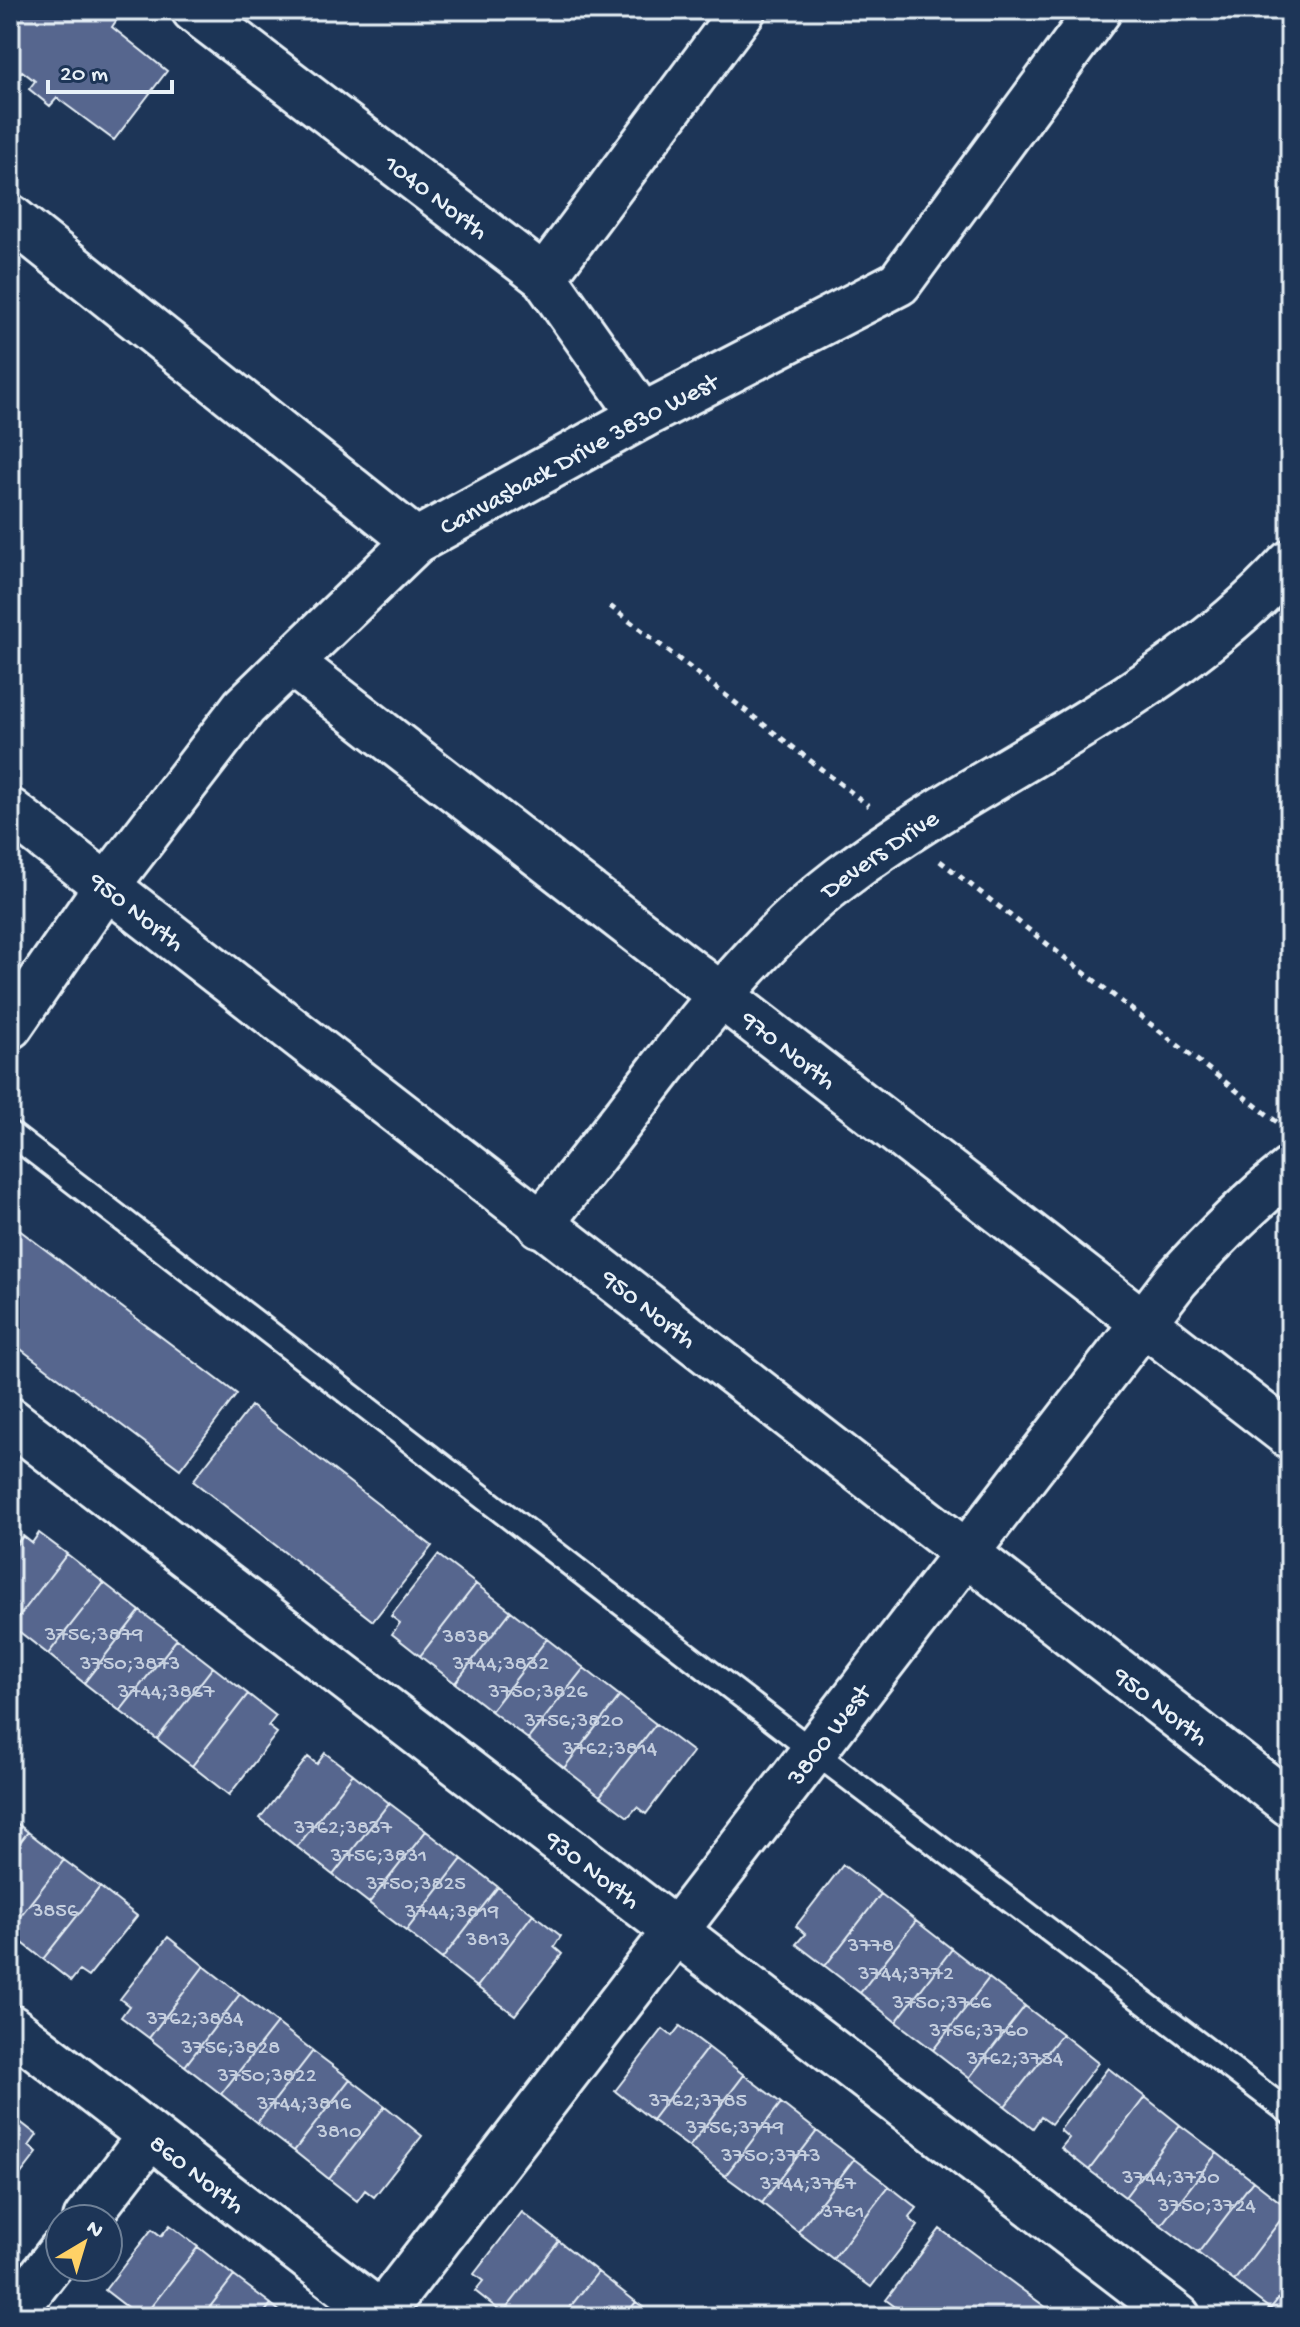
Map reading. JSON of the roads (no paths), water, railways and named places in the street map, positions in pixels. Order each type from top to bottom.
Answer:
[{"type":"street","name":"1040 North","points":[[194,10],[544,277],[642,416]]},
{"type":"street","points":[[544,277],[743,10]]},
{"type":"street","name":"Canvasback Drive 3830 West","points":[[10,217],[416,541],[642,416],[899,283],[1099,10]]},
{"type":"street","points":[[10,1026],[106,887],[244,707],[416,541]]},
{"type":"street","name":"Devers Drive","points":[[540,1225],[720,995],[789,922],[840,879],[895,840],[1141,689],[1233,619],[1290,563]]},
{"type":"street","name":"970 North","points":[[290,662],[1290,1436]]},
{"type":"street","name":"950 North","points":[[10,811],[1290,1804]]},
{"type":"street","name":"3800 West","points":[[383,2315],[1176,1280],[1252,1201],[1290,1170]]},
{"type":"street","name":"930 North","points":[[10,1421],[1178,2317]]},
{"type":"street","name":"860 North","points":[[10,2027],[383,2315]]},
{"type":"street","points":[[98,2203],[150,2136]]},
{"type":"street","points":[[10,2317],[44,2273]]},
{"type":"lane","points":[[10,1133],[814,1752],[1290,2113]]}]
